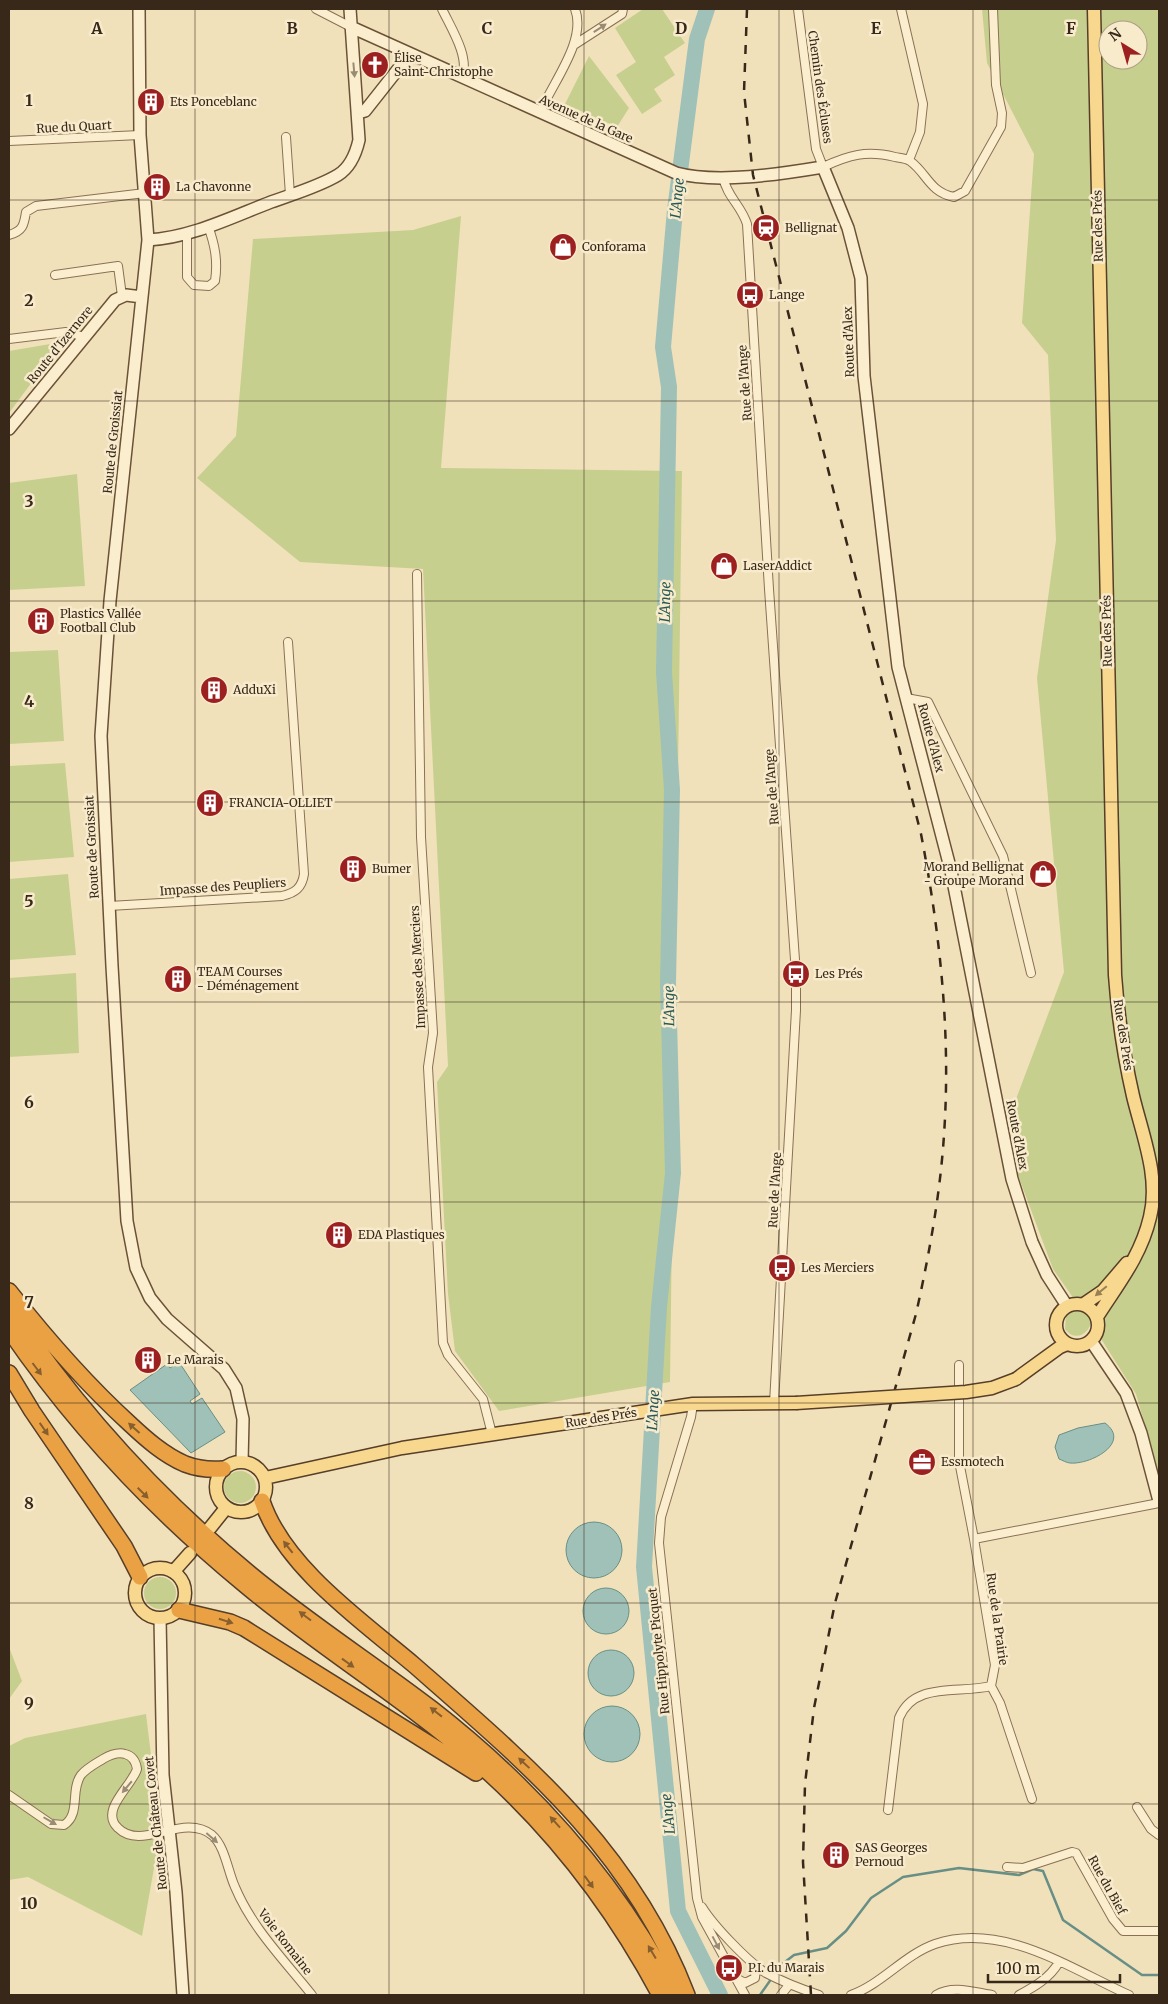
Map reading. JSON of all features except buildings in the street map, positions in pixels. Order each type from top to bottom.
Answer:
[{"type":"highway","points":[[9,1291],[75,1370],[138,1431],[168,1455],[186,1464],[206,1469],[223,1469]]},
{"type":"highway","points":[[9,1308],[86,1413],[165,1498],[223,1552],[277,1596],[458,1730],[499,1765],[546,1812],[613,1893],[654,1957],[675,1995]]},
{"type":"highway","points":[[9,1330],[55,1393],[88,1433],[134,1484],[184,1533],[268,1604],[442,1734],[523,1806],[564,1850],[598,1895],[628,1939],[660,1995]]},
{"type":"highway","points":[[9,1373],[32,1411],[124,1546],[140,1577]]},
{"type":"highway","points":[[262,1501],[267,1516],[307,1570],[520,1758],[587,1828],[615,1864],[648,1914],[668,1950],[687,1995]]},
{"type":"highway","points":[[179,1610],[230,1622],[266,1640],[361,1702],[414,1732],[523,1806]]},
{"type":"main road","name":"Rue des Prés","points":[[1094,9],[1115,975],[1122,1035],[1149,1164],[1153,1194],[1150,1216],[1140,1248],[1127,1276],[1097,1318]]},
{"type":"main road","name":"Rue des Prés","points":[[1084,1304],[1102,1291],[1140,1248]]},
{"type":"main road","points":[[1084,1304],[1094,1312],[1097,1318],[1098,1330],[1091,1341],[1080,1346],[1067,1344],[1060,1347],[1021,1375],[1052,1345],[1057,1332],[1056,1320],[1062,1310],[1067,1306],[1084,1304]]},
{"type":"main road","points":[[1057,1332],[1067,1344]]},
{"type":"main road","name":"Rue des Prés","points":[[265,1478],[402,1448],[692,1404],[796,1403],[966,1392],[992,1388],[1021,1375]]},
{"type":"main road","points":[[242,1462],[254,1466],[265,1478],[266,1488],[262,1501],[254,1509],[239,1513],[226,1508],[220,1501],[215,1488],[216,1481],[223,1469],[228,1465],[242,1462]]},
{"type":"main road","points":[[210,1528],[226,1508]]},
{"type":"main road","points":[[174,1571],[190,1553]]},
{"type":"main road","points":[[154,1568],[174,1571],[184,1586],[185,1599],[179,1610],[169,1616],[160,1618],[144,1613],[135,1600],[135,1586],[140,1577],[154,1568]]},
{"type":"street","name":"Route de Groissiat","points":[[139,9],[140,135],[148,240],[102,694],[102,780],[127,1221],[132,1254],[142,1284],[159,1310],[224,1370],[236,1388],[242,1419],[242,1462]]},
{"type":"street","points":[[316,9],[351,27]]},
{"type":"street","points":[[148,240],[187,233],[208,226],[339,175],[346,168],[356,151],[359,140],[350,9]]},
{"type":"street","points":[[442,9],[460,50],[465,70],[462,78]]},
{"type":"street","points":[[540,113],[574,46],[578,26],[575,9]]},
{"type":"street","points":[[574,46],[622,14],[623,9]]},
{"type":"street","name":"Chemin des Écluses","points":[[798,9],[816,149],[823,167]]},
{"type":"street","points":[[901,9],[923,104],[920,132],[909,160]]},
{"type":"street","points":[[823,167],[849,155],[877,153],[909,160],[944,195],[954,197],[965,192],[996,138],[1002,113],[996,85],[993,9]]},
{"type":"street","name":"Avenue de la Gare","points":[[351,27],[666,170],[687,176],[723,177],[792,172],[823,167]]},
{"type":"street","points":[[358,112],[365,111],[410,54]]},
{"type":"street","name":"Rue du Quart","points":[[9,141],[140,135]]},
{"type":"street","points":[[286,137],[290,195]]},
{"type":"street","name":"Route d'Alex","points":[[823,167],[848,228],[861,278],[866,404],[898,667],[951,871],[1012,1179],[1032,1242],[1047,1275],[1067,1306]]},
{"type":"street","name":"Rue de l'Ange","points":[[723,177],[728,193],[743,212],[747,224],[768,588],[796,974],[796,1010],[774,1403]]},
{"type":"street","points":[[9,235],[23,228],[26,212],[36,206],[145,193]]},
{"type":"street","points":[[187,233],[187,277],[194,284],[208,286],[215,281],[217,266],[215,245],[208,226]]},
{"type":"street","points":[[55,275],[118,266],[122,296],[130,294],[142,296]]},
{"type":"street","name":"Route d'Izernore","points":[[9,429],[114,300],[122,296]]},
{"type":"street","points":[[9,339],[66,332],[85,337]]},
{"type":"street","name":"Impasse des Merciers","points":[[416,574],[421,836],[433,1033],[428,1067],[443,1343],[448,1355],[483,1399],[492,1434]]},
{"type":"street","name":"Impasse des Peupliers","points":[[109,906],[282,896],[298,890],[303,882],[304,874],[288,642]]},
{"type":"street","points":[[906,698],[928,702],[1003,856],[1031,973]]},
{"type":"street","points":[[974,1539],[1159,1502],[1142,1433],[1126,1393],[1091,1341]]},
{"type":"street","name":"Rue de la Prairie","points":[[959,1365],[959,1461],[995,1666],[991,1686]]},
{"type":"street","name":"Rue Hippolyte Picquet","points":[[692,1404],[691,1418],[661,1516],[659,1543],[697,1898],[702,1917],[745,1995]]},
{"type":"street","name":"Route de Château Covet","points":[[160,1618],[163,1775],[176,1892],[183,1995]]},
{"type":"street","points":[[888,1810],[899,1718],[904,1707],[911,1699],[924,1693],[991,1686],[1000,1703],[1032,1799]]},
{"type":"street","name":"Voie Romaine","points":[[9,1795],[52,1824],[64,1826],[70,1820],[74,1810],[77,1786],[81,1776],[91,1766],[108,1757],[122,1753],[132,1758],[137,1769],[132,1781],[115,1803],[112,1810],[114,1823],[118,1828],[131,1834],[146,1836],[191,1826],[212,1835],[218,1843],[235,1888],[253,1921],[312,1995]]},
{"type":"street","points":[[1137,1807],[1151,1829],[1159,1834]]},
{"type":"street","name":"Rue du Bief","points":[[1007,1867],[1023,1868],[1072,1852],[1076,1853],[1113,1919],[1123,1931],[1159,1931]]},
{"type":"street","name":"Rue Hippolyte Picquet","points":[[697,1898],[710,1920],[756,1965],[790,1985],[819,1995]]},
{"type":"street","points":[[851,1995],[919,1952],[935,1944],[958,1938],[988,1940],[1026,1947],[1129,1995]]},
{"type":"street","points":[[1019,1995],[1035,1986],[1053,1972],[1059,1962]]},
{"type":"street","points":[[734,1977],[745,1983],[750,1981],[755,1978],[756,1965]]},
{"type":"street","points":[[781,1995],[790,1985]]},
{"type":"street","points":[[936,1995],[957,1989],[992,1995]]},
{"type":"green space","points":[[643,9],[662,9],[685,43],[664,57],[675,75],[654,89],[662,101],[642,114],[616,75],[636,62],[615,28]]},
{"type":"green space","points":[[982,9],[1159,9],[1159,1474],[1136,1394],[1091,1323],[1087,1331],[1076,1336],[1065,1329],[1066,1315],[1073,1310],[1081,1309],[1053,1269],[1015,1167],[1013,1107],[1064,972],[1037,678],[1056,540],[1048,355],[1022,323],[1034,154],[987,63]]},
{"type":"green space","points":[[589,56],[629,108],[617,127],[565,104]]},
{"type":"green space","points":[[461,216],[441,468],[682,471],[670,1382],[499,1411],[455,1351],[448,1294],[437,1082],[448,1066],[423,569],[300,562],[197,478],[236,436],[253,239],[413,230]]},
{"type":"green space","points":[[62,342],[9,413],[9,351]]},
{"type":"green space","points":[[77,474],[85,586],[9,590],[9,483]]},
{"type":"green space","points":[[58,650],[64,741],[9,744],[9,652]]},
{"type":"green space","points":[[65,763],[74,857],[9,862],[9,766]]},
{"type":"green space","points":[[68,874],[76,955],[9,960],[9,879]]},
{"type":"green space","points":[[76,973],[79,1053],[9,1057],[9,978]]},
{"type":"green space","points":[[240,1471],[246,1472],[251,1476],[255,1481],[255,1493],[251,1498],[246,1502],[240,1503],[234,1502],[229,1498],[225,1493],[224,1487],[225,1481],[229,1476],[234,1472]]},
{"type":"green space","points":[[160,1577],[166,1578],[171,1582],[175,1587],[175,1599],[171,1604],[166,1608],[160,1609],[154,1608],[149,1604],[145,1599],[144,1593],[145,1587],[149,1582],[154,1578]]},
{"type":"green space","points":[[9,1647],[22,1681],[9,1699]]},
{"type":"green space","points":[[146,1714],[156,1796],[157,1851],[142,1936],[28,1877],[9,1880],[9,1746],[25,1738]]},
{"type":"water","points":[[179,1362],[200,1394],[190,1401],[192,1404],[202,1398],[225,1432],[191,1453],[130,1390],[167,1364],[170,1368]]},
{"type":"water","points":[[1105,1423],[1112,1431],[1114,1438],[1111,1445],[1105,1451],[1078,1463],[1069,1463],[1059,1459],[1055,1447],[1059,1435],[1078,1428]]},
{"type":"water","points":[[588,1522],[600,1522],[614,1530],[622,1544],[620,1561],[614,1570],[600,1578],[588,1578],[578,1573],[571,1566],[566,1556],[566,1544],[571,1534],[578,1527]]},
{"type":"water","points":[[606,1588],[619,1592],[625,1598],[629,1611],[625,1624],[619,1630],[606,1634],[593,1630],[587,1624],[583,1611],[587,1598],[593,1592]]},
{"type":"water","points":[[611,1650],[624,1654],[630,1660],[634,1673],[630,1686],[624,1692],[611,1696],[598,1692],[592,1686],[588,1673],[592,1660],[598,1654]]},
{"type":"water","points":[[612,1706],[623,1708],[632,1714],[638,1723],[640,1734],[638,1745],[632,1754],[623,1760],[612,1762],[601,1760],[592,1754],[586,1745],[584,1734],[586,1723],[592,1714],[601,1708]]},
{"type":"waterway","name":"L'Ange","points":[[707,9],[697,39],[675,210],[663,347],[669,387],[664,672],[672,790],[668,982],[673,1173],[659,1307],[644,1567],[678,1911],[720,1995]]},
{"type":"waterway","points":[[760,1995],[781,1965],[794,1955],[827,1948],[846,1931],[871,1898],[903,1877],[959,1868],[1019,1875],[1033,1869],[1043,1871],[1063,1920],[1142,1975],[1159,1975]]},
{"type":"railway","points":[[747,9],[744,92],[753,175],[921,834],[934,908],[945,1021],[946,1097],[944,1135],[937,1203],[925,1270],[916,1314],[835,1603],[814,1708],[805,1784],[803,1862],[811,1995]]},
{"type":"place","name":"Élise Saint-Christophe","points":[[375,65]]},
{"type":"place","name":"Ets Ponceblanc","points":[[151,102]]},
{"type":"place","name":"La Chavonne","points":[[157,187]]},
{"type":"place","name":"Bellignat","points":[[766,228]]},
{"type":"place","name":"Conforama","points":[[563,247]]},
{"type":"place","name":"Lange","points":[[750,295]]},
{"type":"place","name":"LaserAddict","points":[[724,566]]},
{"type":"place","name":"Plastics Vallée Football Club","points":[[41,621]]},
{"type":"place","name":"AdduXi","points":[[214,690]]},
{"type":"place","name":"FRANCIA-OLLIET","points":[[210,803]]},
{"type":"place","name":"Bumer","points":[[353,869]]},
{"type":"place","name":"Morand Bellignat - Groupe Morand","points":[[1043,874]]},
{"type":"place","name":"Les Prés","points":[[796,974]]},
{"type":"place","name":"TEAM Courses - Déménagement","points":[[178,979]]},
{"type":"place","name":"EDA Plastiques","points":[[339,1235]]},
{"type":"place","name":"Les Merciers","points":[[782,1268]]},
{"type":"place","name":"Le Marais","points":[[148,1360]]},
{"type":"place","name":"Essmotech","points":[[922,1462]]},
{"type":"place","name":"SAS Georges Pernoud","points":[[836,1855]]},
{"type":"place","name":"P.I. du Marais","points":[[729,1968]]}]
